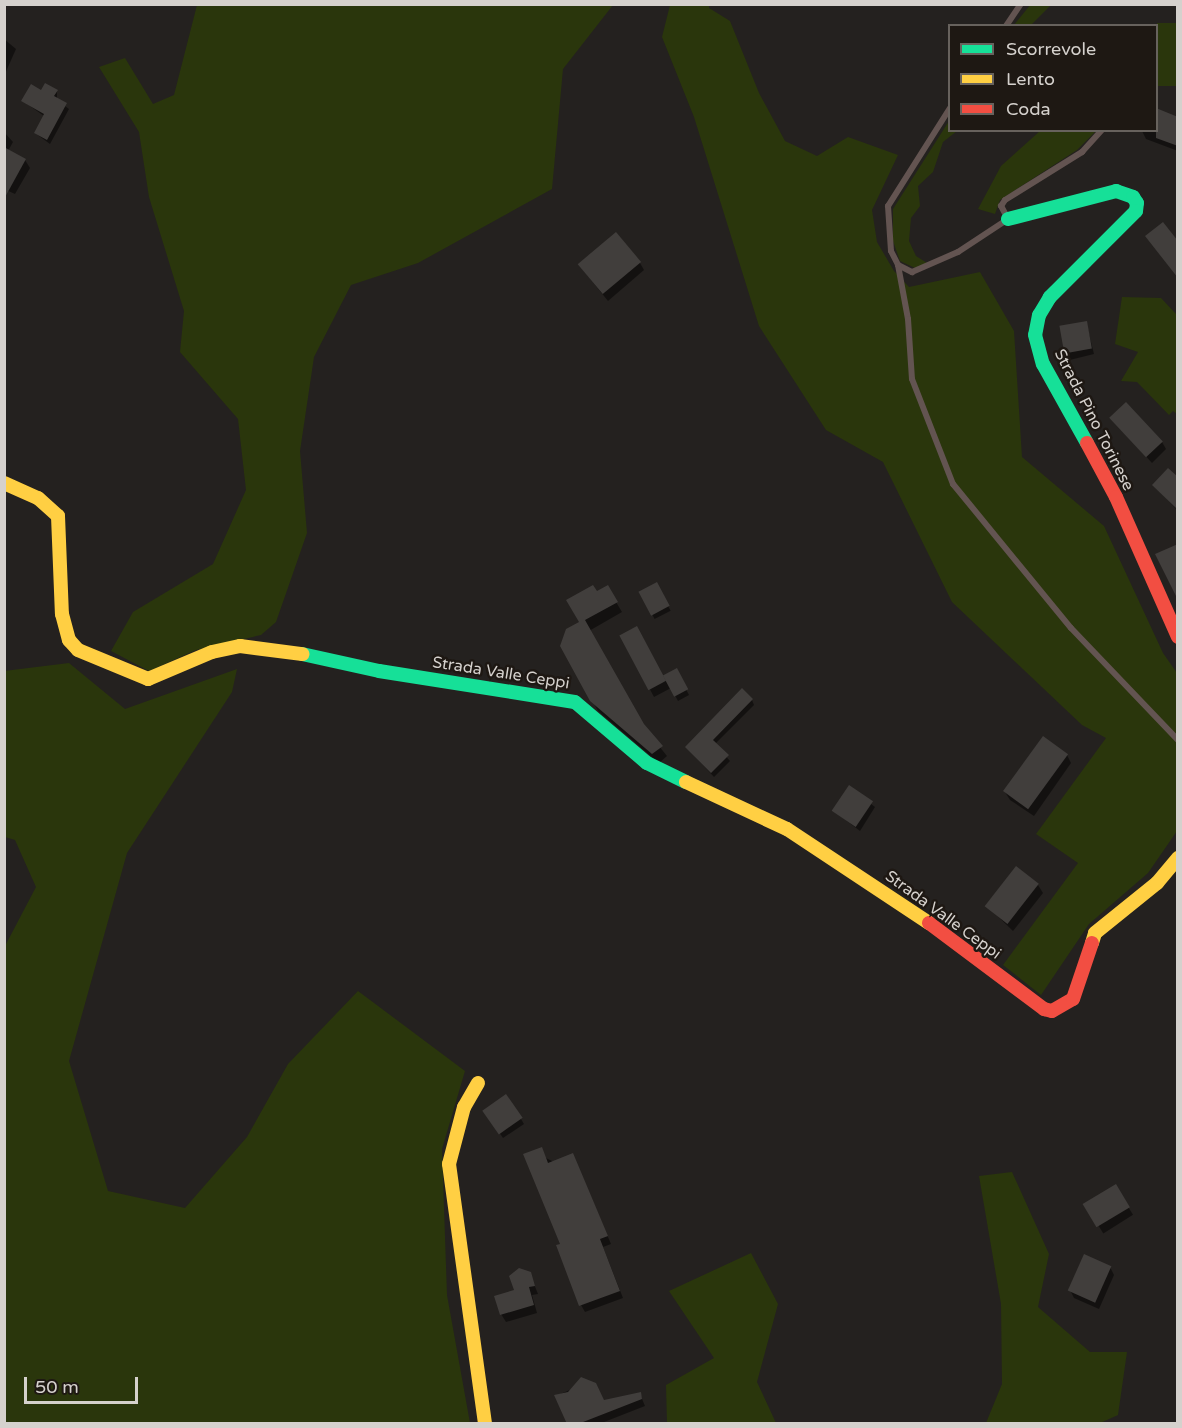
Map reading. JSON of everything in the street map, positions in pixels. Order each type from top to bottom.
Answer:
[{"type":"street","name":"Strada Pino Torinese","points":[[1008,219],[1116,191],[1133,197],[1137,203],[1136,211],[1050,297],[1039,315],[1035,335],[1043,364],[1116,497],[1178,637]]},
{"type":"street","name":"Strada Valle Ceppi","points":[[4,483],[38,498],[58,516],[63,625],[69,640],[78,650],[147,679],[212,652],[240,646],[269,646],[379,671],[556,696],[575,702],[647,763],[787,829],[892,896],[1044,1009],[1052,1011],[1073,999],[1095,933],[1157,883],[1178,858]]},
{"type":"street","points":[[478,1083],[464,1107],[449,1164],[485,1424]]},
{"type":"lane","points":[[1007,24],[1021,4]]},
{"type":"lane","points":[[948,111],[888,206],[886,226],[898,265],[908,319],[912,379],[953,484],[1071,628],[1178,740]]},
{"type":"lane","points":[[898,265],[919,271],[1008,219],[1001,206],[1005,200],[1082,152],[1100,132]]},
{"type":"green space","points":[[1031,4],[1051,5],[1032,24],[1015,24]]},
{"type":"green space","points":[[197,5],[613,5],[563,69],[552,189],[418,263],[351,285],[314,357],[300,451],[307,533],[276,622],[261,635],[196,650],[149,671],[111,651],[133,612],[213,564],[246,490],[238,419],[180,352],[184,311],[149,197],[139,132],[99,67],[125,58],[153,104],[174,95]]},
{"type":"green space","points":[[670,5],[709,5],[709,8],[730,21],[759,93],[785,141],[817,156],[848,137],[898,155],[872,210],[877,242],[894,271],[909,287],[980,272],[1014,331],[1022,457],[1104,526],[1163,653],[1177,673],[1177,831],[1148,873],[1089,924],[1041,995],[1003,965],[1078,863],[1036,834],[1106,738],[1082,725],[952,602],[883,462],[826,430],[759,326],[694,117],[662,37]]},
{"type":"green space","points":[[1177,23],[1177,86],[1158,86],[1157,24]]},
{"type":"green space","points":[[948,123],[948,132],[956,132],[943,142],[933,172],[918,186],[920,206],[911,218],[909,241],[916,256],[927,263],[915,268],[900,261],[893,241],[893,209]]},
{"type":"green space","points":[[1039,132],[1095,132],[1077,150],[1000,200],[995,214],[978,209],[1001,166]]},
{"type":"green space","points":[[1122,297],[1161,298],[1177,315],[1177,414],[1173,411],[1169,415],[1137,382],[1121,381],[1138,352],[1115,344]]},
{"type":"green space","points":[[69,663],[125,709],[237,669],[232,692],[127,853],[69,1061],[108,1191],[185,1208],[247,1137],[288,1064],[358,991],[465,1071],[442,1149],[447,1295],[470,1423],[5,1423],[5,946],[36,887],[15,840],[5,837],[4,671]]},
{"type":"green space","points":[[1012,1172],[1049,1254],[1038,1307],[1090,1352],[1127,1352],[1118,1415],[1100,1423],[986,1423],[1002,1384],[1001,1304],[979,1176]]},
{"type":"green space","points":[[751,1253],[778,1304],[757,1382],[776,1423],[667,1423],[666,1385],[714,1358],[669,1291]]},
{"type":"building","points":[[45,83],[58,90],[54,96],[67,103],[47,140],[34,133],[44,114],[21,101],[31,84],[41,90]]},
{"type":"building","points":[[1158,109],[1178,117],[1178,146],[1156,138]]},
{"type":"building","points":[[4,147],[26,159],[4,199]]},
{"type":"building","points":[[1163,222],[1178,241],[1178,278],[1145,236]]},
{"type":"building","points":[[616,232],[641,262],[603,294],[578,264]]},
{"type":"building","points":[[1087,321],[1092,349],[1064,353],[1059,326]]},
{"type":"building","points":[[1126,402],[1163,441],[1146,457],[1109,418]]},
{"type":"building","points":[[1168,468],[1178,477],[1178,510],[1152,485]]},
{"type":"building","points":[[1178,544],[1178,600],[1155,554]]},
{"type":"building","points":[[657,582],[670,606],[651,616],[638,592]]},
{"type":"building","points":[[593,585],[597,591],[608,585],[618,602],[585,620],[644,724],[663,746],[652,754],[590,701],[560,646],[566,629],[579,622],[566,600]]},
{"type":"building","points":[[637,626],[666,681],[648,690],[619,635]]},
{"type":"building","points":[[677,668],[688,689],[674,697],[663,676]]},
{"type":"building","points":[[742,688],[753,699],[713,740],[729,755],[711,773],[685,747]]},
{"type":"building","points":[[1043,736],[1068,754],[1028,809],[1003,791]]},
{"type":"building","points":[[849,785],[873,801],[856,827],[832,811]]},
{"type":"building","points":[[1016,866],[1039,884],[1007,924],[985,906]]},
{"type":"building","points":[[506,1094],[523,1118],[499,1134],[482,1111]]},
{"type":"building","points":[[542,1147],[548,1163],[573,1153],[608,1236],[600,1239],[620,1291],[579,1306],[556,1245],[560,1244],[523,1154]]},
{"type":"building","points":[[1116,1184],[1130,1207],[1096,1227],[1083,1204]]},
{"type":"building","points":[[1084,1254],[1111,1266],[1095,1303],[1068,1291]]},
{"type":"building","points":[[519,1268],[531,1272],[535,1286],[529,1287],[534,1305],[500,1315],[494,1296],[514,1290],[509,1276]]},
{"type":"building","points":[[581,1377],[596,1383],[604,1400],[641,1392],[642,1399],[578,1424],[567,1424],[554,1395],[568,1392]]},
{"type":"traffic: fast","points":[[1008,219],[1116,191],[1133,197],[1137,203],[1136,211],[1050,297],[1039,315],[1035,335],[1043,364],[1087,443]]},
{"type":"traffic: fast","points":[[302,654],[379,671],[575,702],[647,763],[686,782]]},
{"type":"traffic: slow","points":[[4,483],[38,498],[58,516],[62,614],[69,640],[78,650],[148,679],[212,652],[240,646],[302,654]]},
{"type":"traffic: slow","points":[[686,782],[787,829],[929,923]]},
{"type":"traffic: slow","points":[[1092,943],[1095,933],[1157,883],[1178,858]]},
{"type":"traffic: slow","points":[[478,1083],[464,1107],[449,1164],[485,1424]]},
{"type":"traffic: jam","points":[[1087,443],[1116,497],[1178,637]]},
{"type":"traffic: jam","points":[[929,923],[1044,1009],[1052,1011],[1073,999],[1092,943]]}]
